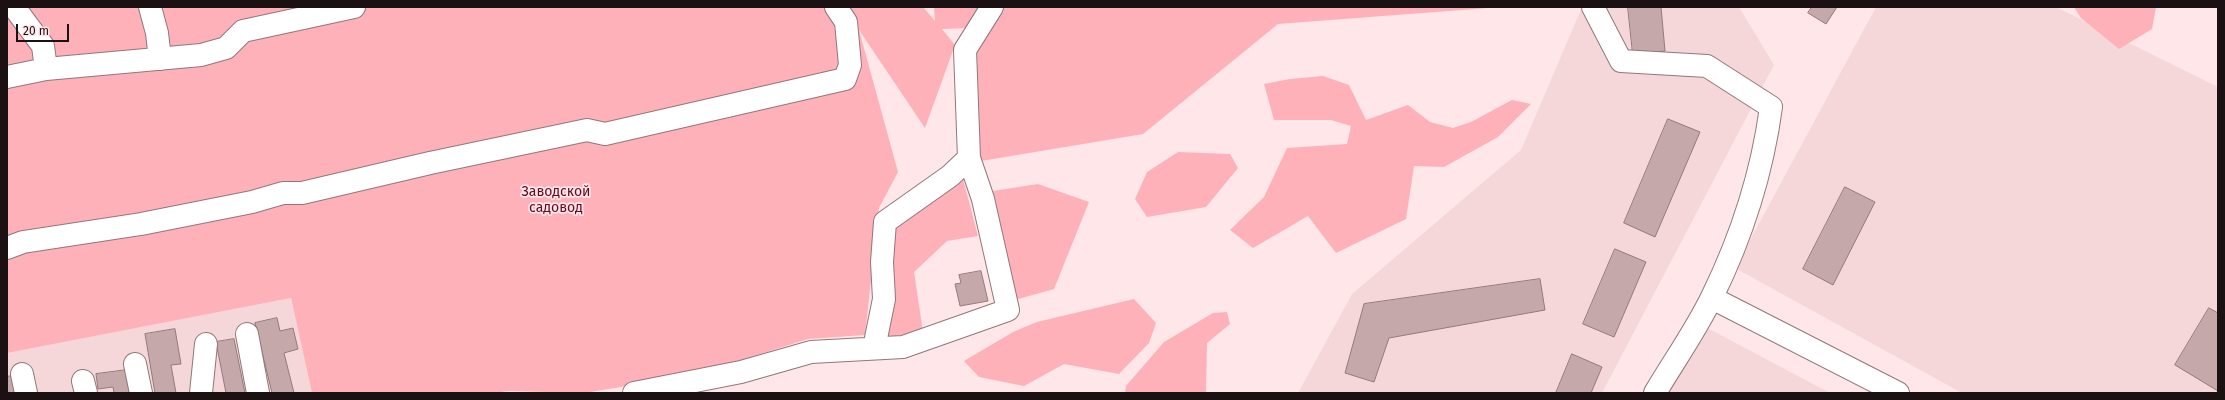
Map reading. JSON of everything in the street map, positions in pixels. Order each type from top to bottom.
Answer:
[{"type":"street","points":[[14,7],[43,46],[46,69]]},
{"type":"street","points":[[150,7],[157,33],[160,59]]},
{"type":"street","points":[[7,77],[46,69],[201,55],[226,48],[243,31],[354,7]]},
{"type":"street","points":[[7,248],[23,242],[141,224],[252,202],[283,193],[302,193],[430,163],[586,130],[605,134],[845,79],[850,65],[846,22],[836,7]]},
{"type":"street","points":[[634,393],[741,372],[811,352],[903,347],[1008,310],[983,199],[969,158],[965,50],[992,7]]},
{"type":"street","points":[[1593,7],[1621,62],[1707,66],[1771,107],[1766,150],[1742,231],[1712,298],[1655,393]]},
{"type":"street","points":[[874,348],[884,299],[882,262],[885,222],[950,176],[969,158]]},
{"type":"street","points":[[1712,298],[1898,393]]},
{"type":"street","points":[[247,334],[258,393]]},
{"type":"street","points":[[201,393],[206,344]]},
{"type":"street","points":[[135,364],[141,393]]},
{"type":"shaded area","points":[[1582,7],[1739,7],[1774,65],[1602,393],[1298,393],[1352,294],[1521,150]]},
{"type":"shaded area","points":[[1876,7],[2056,7],[2218,87],[2218,393],[1962,393],[1735,268]]},
{"type":"shaded area","points":[[291,298],[312,393],[7,393],[7,353]]},
{"type":"shaded area","points":[[1700,324],[1830,393],[1662,393]]},
{"type":"green space","name":"Заводской садовод","points":[[7,7],[923,7],[935,21],[934,7],[985,7],[971,28],[942,29],[955,45],[925,128],[859,30],[898,172],[879,208],[865,335],[808,339],[694,375],[584,393],[510,391],[491,393],[312,393],[291,298],[7,353]]},
{"type":"green space","points":[[1000,7],[1501,7],[1278,24],[1143,134],[981,161],[970,123],[969,61]]},
{"type":"green space","points":[[2074,7],[2156,7],[2152,29],[2119,49],[2081,18]]},
{"type":"green space","points":[[1323,76],[1349,85],[1366,120],[1408,105],[1430,122],[1453,128],[1471,122],[1512,100],[1531,104],[1498,137],[1444,167],[1414,166],[1406,219],[1336,253],[1308,216],[1253,248],[1230,230],[1264,197],[1287,148],[1347,144],[1351,126],[1331,120],[1274,120],[1264,84],[1290,79]]},
{"type":"green space","points":[[1178,152],[1230,154],[1238,168],[1206,207],[1147,217],[1135,199],[1147,172]]},
{"type":"green space","points":[[962,175],[978,236],[947,241],[914,272],[923,332],[882,338],[892,227]]},
{"type":"green space","points":[[1038,184],[1089,202],[1054,289],[1011,301],[994,231],[993,191]]},
{"type":"green space","points":[[1134,299],[1156,323],[1149,343],[1119,374],[1064,364],[1024,386],[979,377],[964,361],[1013,332],[1037,322]]},
{"type":"green space","points":[[1227,312],[1230,324],[1207,343],[1206,393],[1125,393],[1126,386],[1164,342],[1213,313]]},
{"type":"building","points":[[1628,7],[1661,7],[1665,51],[1633,54]]},
{"type":"building","points":[[1812,7],[1837,7],[1826,24],[1808,13]]},
{"type":"building","points":[[1668,119],[1700,132],[1655,237],[1624,223]]},
{"type":"building","points":[[1845,187],[1875,202],[1833,285],[1803,269]]},
{"type":"building","points":[[1615,249],[1646,262],[1614,337],[1583,324]]},
{"type":"building","points":[[981,271],[988,301],[960,306],[955,284],[961,283],[959,275]]},
{"type":"building","points":[[1540,279],[1545,310],[1389,338],[1374,382],[1345,373],[1364,304]]},
{"type":"building","points":[[2209,308],[2218,313],[2218,391],[2175,365]]},
{"type":"building","points":[[277,318],[280,331],[293,328],[298,349],[284,353],[294,393],[272,393],[255,323]]},
{"type":"building","points":[[175,329],[181,364],[171,365],[176,393],[155,393],[145,334]]},
{"type":"building","points":[[234,339],[245,393],[226,393],[216,342]]},
{"type":"building","points":[[1572,354],[1602,367],[1591,393],[1556,393]]},
{"type":"building","points":[[127,370],[130,393],[114,393],[113,387],[98,389],[96,374]]},
{"type":"building","points":[[11,376],[15,393],[7,393],[7,377]]}]
